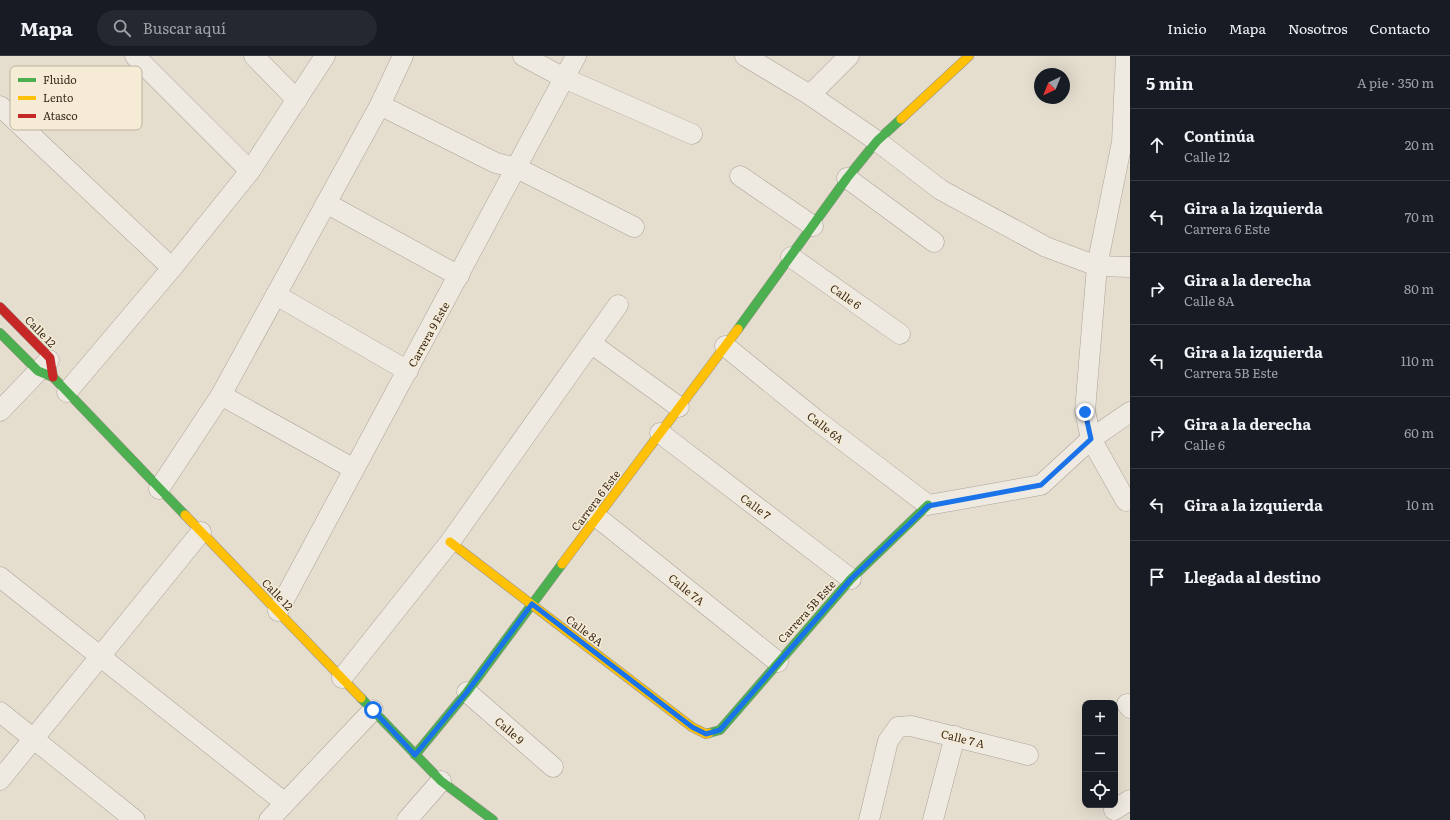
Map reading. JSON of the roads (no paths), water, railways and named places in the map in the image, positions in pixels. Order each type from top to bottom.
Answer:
[{"type":"street","points":[[134,56],[250,171]]},
{"type":"street","points":[[254,56],[297,100]]},
{"type":"street","points":[[67,392],[172,268],[250,171],[324,56]]},
{"type":"street","points":[[159,489],[220,395],[380,105],[403,56]]},
{"type":"street","points":[[523,56],[564,78],[692,134]]},
{"type":"street","name":"Carrera 9 Este","points":[[278,611],[518,168],[576,56]]},
{"type":"street","points":[[746,56],[810,95],[877,140],[941,190],[1046,247],[1097,266],[1130,267]]},
{"type":"street","points":[[810,95],[849,56]]},
{"type":"street","name":"Carrera 6 Este","points":[[415,755],[467,692],[792,257],[847,178],[877,140],[969,56]]},
{"type":"street","points":[[1126,56],[1126,140],[1097,266],[1085,412],[1091,439],[1126,501]]},
{"type":"street","points":[[380,105],[496,163],[518,168],[634,228]]},
{"type":"street","points":[[0,106],[10,115]]},
{"type":"street","points":[[25,130],[172,268]]},
{"type":"street","points":[[740,176],[813,226]]},
{"type":"street","points":[[847,178],[934,242]]},
{"type":"street","points":[[326,202],[459,276]]},
{"type":"street","name":"Calle 6","points":[[792,257],[900,334]]},
{"type":"street","points":[[276,295],[408,371]]},
{"type":"street","points":[[342,678],[450,542],[618,306]]},
{"type":"street","name":"Calle 12","points":[[0,307],[47,369],[67,392],[159,489],[441,782],[493,820]]},
{"type":"street","name":"Calle 12","points":[[0,333],[47,369]]},
{"type":"street","points":[[592,344],[680,407]]},
{"type":"street","name":"Calle 6A","points":[[725,346],[815,419],[928,506]]},
{"type":"street","points":[[0,411],[47,369]]},
{"type":"street","points":[[220,395],[354,469]]},
{"type":"street","points":[[928,506],[1041,485],[1091,439],[1130,412]]},
{"type":"street","name":"Calle 7","points":[[660,433],[851,579]]},
{"type":"street","name":"Carrera 5B Este","points":[[706,734],[720,730],[851,579],[928,506]]},
{"type":"street","name":"Calle 7A","points":[[597,517],[778,662]]},
{"type":"street","points":[[0,780],[201,532]]},
{"type":"street","name":"Calle 8A","points":[[450,542],[692,727],[706,734]]},
{"type":"street","points":[[0,577],[285,803]]},
{"type":"street","name":"Calle 9","points":[[467,692],[554,768]]},
{"type":"street","points":[[269,820],[373,710]]},
{"type":"street","points":[[0,712],[135,820]]},
{"type":"street","name":"Calle 7 A","points":[[870,820],[888,741],[898,727],[911,726],[1028,755]]},
{"type":"street","points":[[933,820],[955,736]]},
{"type":"street","points":[[408,820],[441,782]]}]
